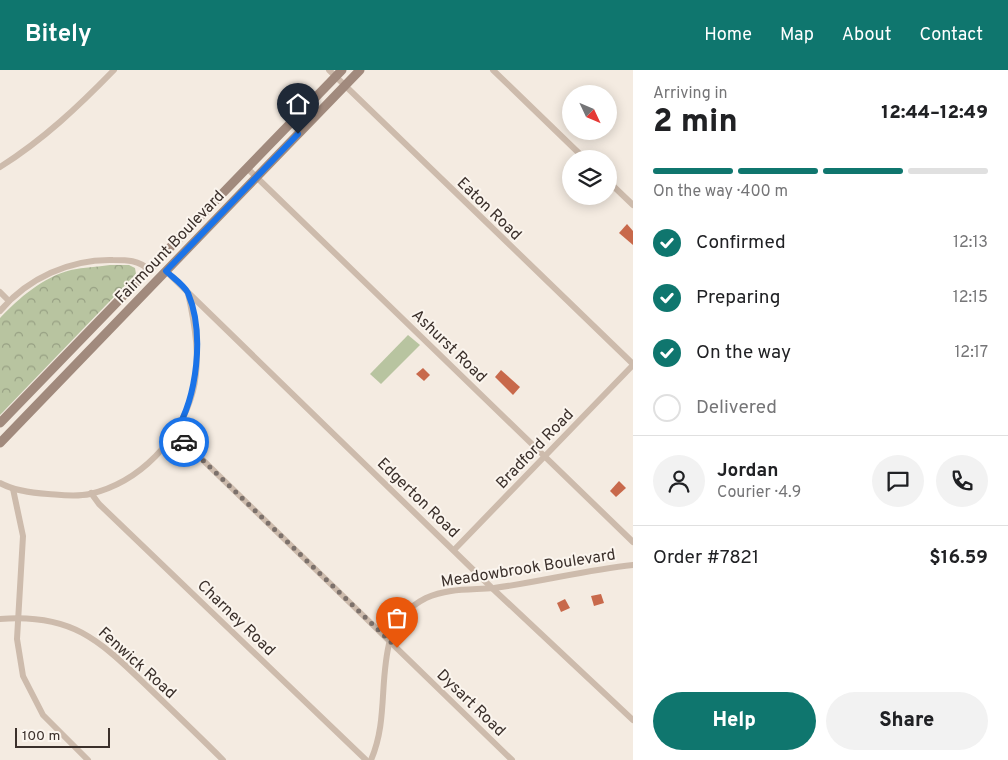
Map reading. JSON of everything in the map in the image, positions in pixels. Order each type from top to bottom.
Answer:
[{"type":"main road","name":"Fairmount Boulevard","points":[[0,443],[360,70]]},
{"type":"main road","name":"Fairmount Boulevard","points":[[0,423],[247,168],[335,72]]},
{"type":"street","points":[[0,167],[24,152],[73,112],[114,70]]},
{"type":"street","points":[[493,70],[576,150]]},
{"type":"street","name":"Eaton Road","points":[[335,72],[345,86],[633,364]]},
{"type":"street","name":"Ashurst Road","points":[[247,168],[633,542]]},
{"type":"street","points":[[617,190],[633,205]]},
{"type":"street","points":[[0,311],[10,301],[44,276],[84,262],[129,260],[140,263],[149,270]]},
{"type":"street","name":"Edgerton Road","points":[[166,271],[492,588],[633,720]]},
{"type":"street","points":[[0,292],[10,301]]},
{"type":"street","points":[[0,483],[13,489],[63,495],[91,493],[140,469],[157,454],[175,433],[190,400],[196,370],[194,330],[187,292]]},
{"type":"street","name":"Bradford Road","points":[[454,550],[633,364]]},
{"type":"street","name":"Dysart Road","points":[[175,433],[512,760]]},
{"type":"street","points":[[13,489],[23,536],[18,618],[18,657],[31,694],[48,720],[88,760]]},
{"type":"street","name":"Charney Road","points":[[91,493],[102,506],[366,760]]},
{"type":"street","name":"Meadowbrook Boulevard","points":[[371,760],[379,739],[382,723],[390,641],[403,616],[422,601],[448,591],[492,588],[633,565]]},
{"type":"street","name":"Fenwick Road","points":[[0,619],[41,619],[59,623],[100,643],[224,760]]},
{"type":"green space","points":[[129,265],[135,268],[136,274],[0,415],[0,318],[23,296],[41,283],[61,273],[81,268]]},
{"type":"green space","points":[[408,335],[420,345],[381,384],[370,374]]},
{"type":"building","points":[[627,224],[633,231],[633,245],[619,233]]},
{"type":"building","points":[[423,368],[430,375],[424,381],[416,374]]},
{"type":"building","points":[[501,370],[520,387],[513,395],[495,377]]},
{"type":"building","points":[[619,481],[626,488],[616,497],[610,491]]},
{"type":"building","points":[[601,594],[604,603],[594,606],[591,596]]},
{"type":"building","points":[[565,599],[570,608],[561,612],[557,603]]},
{"type":"way so far","points":[[184,442],[397,648]]},
{"type":"route","points":[[184,442],[175,433],[190,400],[194,386],[196,345],[187,292],[166,271],[298,134]]}]
